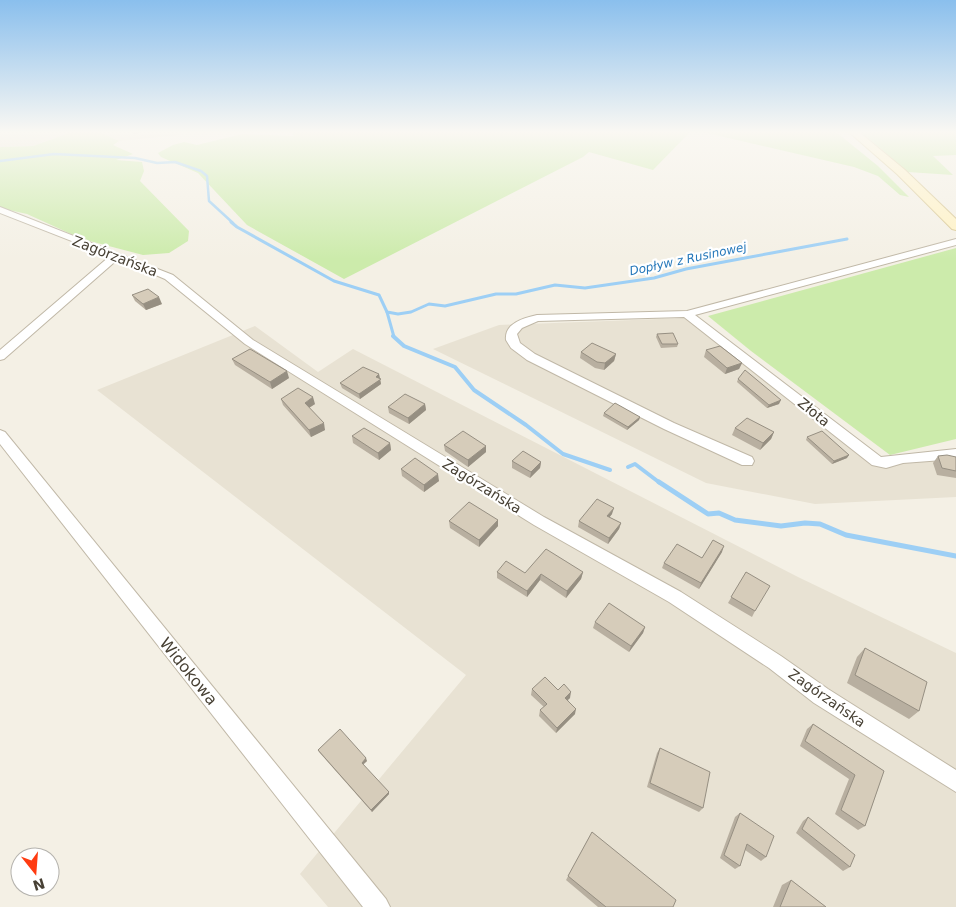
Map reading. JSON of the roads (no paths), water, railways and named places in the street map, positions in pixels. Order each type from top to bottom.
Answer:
[{"type":"main road","points":[[903,174],[956,226]]},
{"type":"street","name":"Zagórzańska","points":[[0,210],[169,277],[249,342],[540,521],[675,597],[776,662],[830,701],[956,782]]},
{"type":"street","points":[[747,461],[669,426],[515,349],[511,342],[511,334],[516,327],[537,318],[687,314],[956,242]]},
{"type":"street","points":[[0,356],[117,255]]},
{"type":"street","name":"Złota","points":[[687,314],[877,461],[886,463],[904,458],[956,454]]},
{"type":"street","name":"Widokowa","points":[[0,435],[378,907]]},
{"type":"waterway","name":"Dopływ z Rusinowej","points":[[205,174],[207,176],[209,201],[233,223]]},
{"type":"waterway","name":"Dopływ z Rusinowej","points":[[231,222],[334,281],[379,295],[387,312]]},
{"type":"waterway","name":"Dopływ z Rusinowej","points":[[387,312],[398,314],[411,312],[429,304],[445,306],[496,294],[516,294],[555,285],[585,288],[654,278],[686,269],[847,239]]},
{"type":"waterway","points":[[387,312],[394,337]]},
{"type":"waterway","points":[[394,337],[404,346],[455,367],[474,390],[526,425],[563,454],[610,470]]},
{"type":"waterway","points":[[628,467],[635,464],[660,483]]},
{"type":"waterway","points":[[659,482],[708,514],[719,513],[735,520],[781,526],[805,523],[820,524],[846,535],[956,556]]}]
